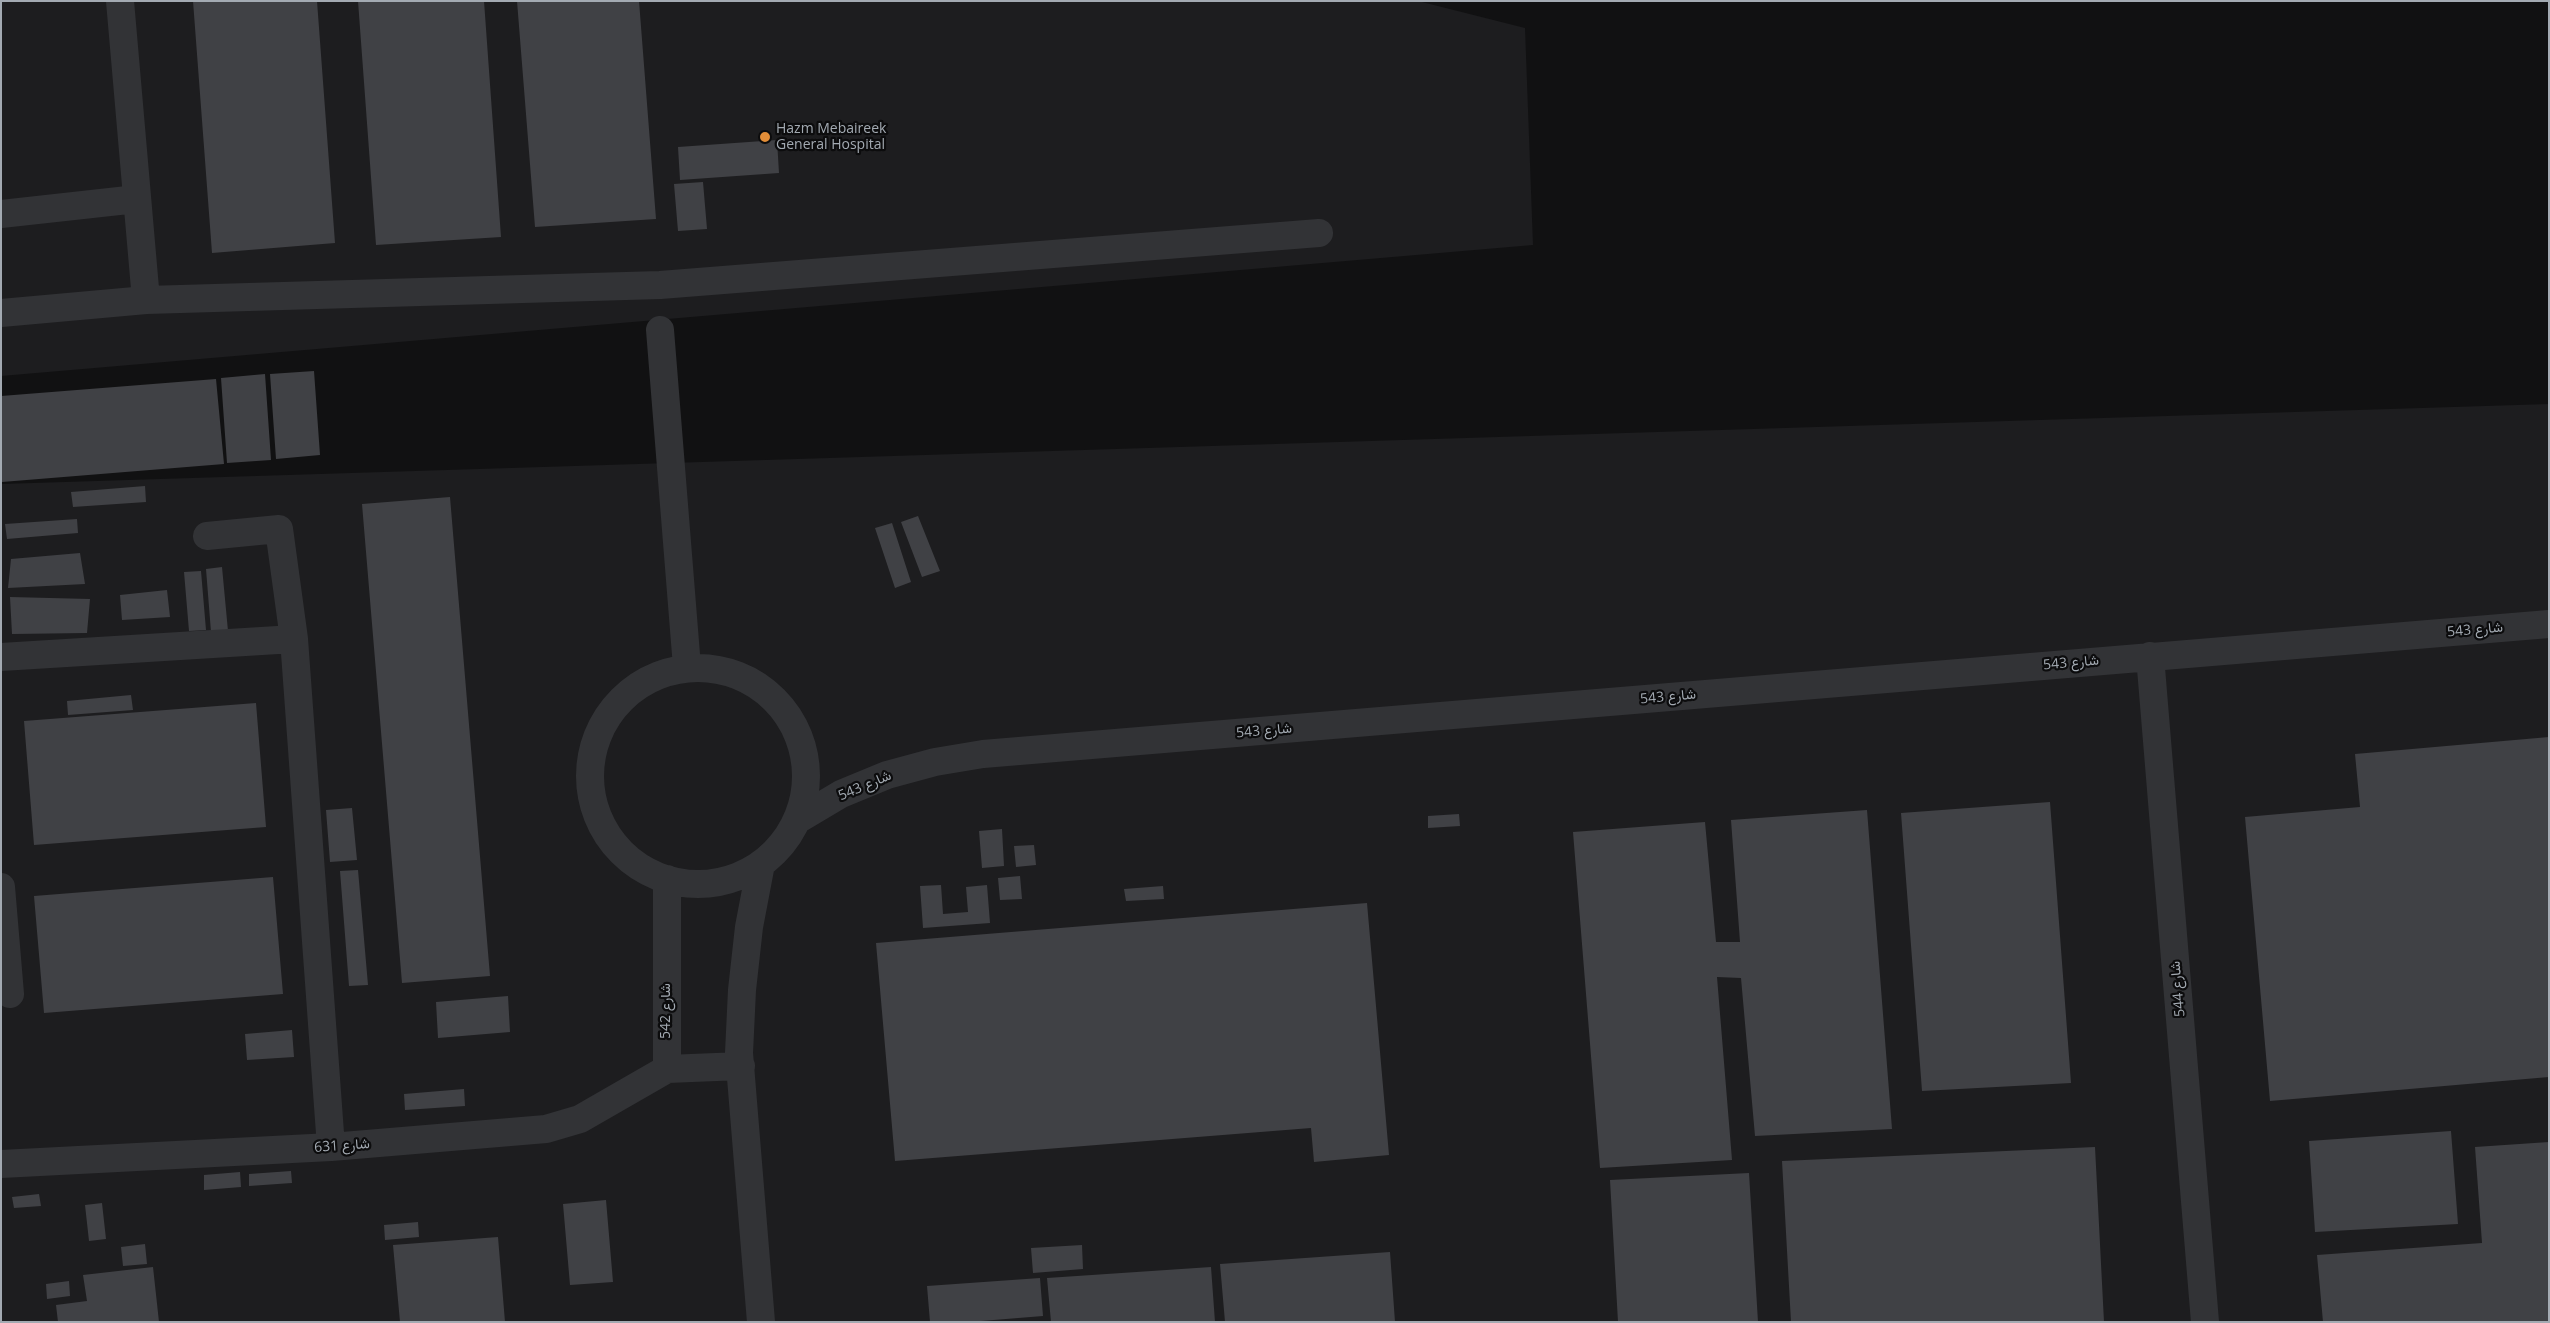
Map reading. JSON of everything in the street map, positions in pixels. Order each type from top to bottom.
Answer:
[{"type":"street","points":[[120,1],[146,300]]},
{"type":"street","points":[[1,214],[137,199]]},
{"type":"street","points":[[1,313],[146,300],[660,285],[1319,233]]},
{"type":"street","points":[[660,330],[687,667]]},
{"type":"street","points":[[207,536],[279,528],[294,638],[331,1147]]},
{"type":"street","name":"شارع 543","points":[[799,819],[842,794],[887,775],[935,762],[983,754],[2549,624]]},
{"type":"street","points":[[1,657],[294,638]]},
{"type":"street","name":"شارع 544","points":[[2150,656],[2205,1322]]},
{"type":"street","points":[[687,667],[719,669],[750,680],[776,699],[794,725],[805,755],[807,788],[799,819],[783,844],[761,864],[727,881],[690,884],[667,879],[626,857],[606,833],[593,805],[589,773],[594,742],[608,714],[629,691],[656,675],[687,667]]},
{"type":"street","points":[[761,864],[742,990],[739,1053],[761,1322]]},
{"type":"street","name":"شارع 542","points":[[667,879],[667,1069]]},
{"type":"street","points":[[1,888],[10,994]]},
{"type":"street","points":[[667,1069],[741,1066]]},
{"type":"street","name":"شارع 631","points":[[1,1164],[331,1147],[546,1129],[580,1119],[667,1069]]},
{"type":"shaded area","name":"Hazm Mebaireek General Hospital","points":[[1,1],[1418,1],[1525,28],[1533,245],[1,376]]},
{"type":"shaded area","points":[[2549,404],[2549,1322],[1,1322],[1,484]]},
{"type":"building","points":[[193,1],[317,1],[335,243],[212,253]]},
{"type":"building","points":[[358,1],[484,1],[501,237],[376,245]]},
{"type":"building","points":[[517,1],[639,1],[656,219],[535,227]]},
{"type":"building","points":[[777,140],[779,173],[680,180],[678,147]]},
{"type":"building","points":[[703,182],[707,229],[678,231],[674,184]]},
{"type":"building","points":[[314,371],[320,455],[276,459],[270,374]]},
{"type":"building","points":[[265,374],[271,460],[227,463],[221,378]]},
{"type":"building","points":[[216,379],[224,464],[2,482],[1,396]]},
{"type":"building","points":[[145,486],[146,502],[73,507],[71,492]]},
{"type":"building","points":[[450,497],[490,976],[402,983],[362,504]]},
{"type":"building","points":[[918,516],[940,571],[922,577],[901,522]]},
{"type":"building","points":[[77,519],[78,533],[7,539],[5,524]]},
{"type":"building","points":[[892,523],[911,582],[895,588],[875,528]]},
{"type":"building","points":[[80,553],[85,584],[8,588],[11,559]]},
{"type":"building","points":[[222,567],[228,631],[211,632],[206,569]]},
{"type":"building","points":[[201,571],[206,630],[189,631],[184,572]]},
{"type":"building","points":[[167,590],[170,617],[122,620],[120,595]]},
{"type":"building","points":[[10,597],[90,599],[87,633],[12,634]]},
{"type":"building","points":[[131,695],[133,710],[68,715],[67,701]]},
{"type":"building","points":[[256,703],[266,827],[34,845],[24,721]]},
{"type":"building","points":[[2549,737],[2549,1077],[2270,1101],[2245,817],[2360,807],[2355,754]]},
{"type":"building","points":[[2050,802],[2071,1083],[1922,1091],[1901,813]]},
{"type":"building","points":[[352,808],[357,860],[330,862],[326,810]]},
{"type":"building","points":[[1867,810],[1892,1129],[1755,1136],[1741,978],[1717,977],[1732,1160],[1600,1168],[1573,832],[1705,822],[1716,942],[1740,942],[1731,820]]},
{"type":"building","points":[[1459,814],[1460,826],[1428,828],[1428,816]]},
{"type":"building","points":[[1002,829],[1004,866],[982,868],[979,831]]},
{"type":"building","points":[[1034,845],[1036,865],[1016,867],[1014,846]]},
{"type":"building","points":[[358,870],[368,985],[349,986],[340,871]]},
{"type":"building","points":[[1020,876],[1022,899],[1000,900],[998,878]]},
{"type":"building","points":[[273,877],[283,994],[44,1013],[34,896]]},
{"type":"building","points":[[941,885],[943,914],[968,912],[966,887],[987,885],[990,923],[923,928],[920,886]]},
{"type":"building","points":[[1163,886],[1164,899],[1126,901],[1124,889]]},
{"type":"building","points":[[1367,903],[1389,1155],[1314,1162],[1311,1128],[895,1161],[876,943]]},
{"type":"building","points":[[508,996],[510,1032],[438,1038],[436,1002]]},
{"type":"building","points":[[292,1030],[294,1057],[247,1060],[245,1034]]},
{"type":"building","points":[[464,1089],[465,1106],[405,1110],[404,1094]]},
{"type":"building","points":[[2451,1131],[2458,1224],[2315,1232],[2309,1141]]},
{"type":"building","points":[[2549,1142],[2549,1322],[2323,1322],[2317,1255],[2482,1243],[2475,1147]]},
{"type":"building","points":[[2095,1147],[2104,1322],[1791,1322],[1782,1161]]},
{"type":"building","points":[[291,1171],[292,1183],[249,1186],[249,1174]]},
{"type":"building","points":[[240,1172],[241,1187],[204,1190],[204,1175]]},
{"type":"building","points":[[1749,1173],[1758,1322],[1618,1322],[1610,1180]]},
{"type":"building","points":[[39,1194],[41,1206],[14,1208],[12,1197]]},
{"type":"building","points":[[606,1200],[613,1282],[570,1285],[563,1204]]},
{"type":"building","points":[[102,1203],[106,1239],[89,1241],[85,1205]]},
{"type":"building","points":[[418,1222],[419,1237],[385,1240],[384,1225]]},
{"type":"building","points":[[498,1237],[505,1322],[400,1322],[393,1245]]},
{"type":"building","points":[[145,1244],[147,1264],[123,1266],[121,1247]]},
{"type":"building","points":[[1082,1245],[1083,1269],[1033,1273],[1031,1248]]},
{"type":"building","points":[[1390,1252],[1395,1322],[1225,1322],[1220,1264]]},
{"type":"building","points":[[153,1267],[159,1322],[58,1322],[56,1305],[87,1301],[83,1275]]},
{"type":"building","points":[[1211,1267],[1215,1322],[1051,1322],[1047,1278]]},
{"type":"building","points":[[1040,1278],[1043,1316],[969,1322],[930,1322],[927,1286]]},
{"type":"building","points":[[69,1281],[70,1296],[47,1299],[46,1284]]},
{"type":"place","name":"Hazm Mebaireek General Hospital","points":[[765,137]]}]
